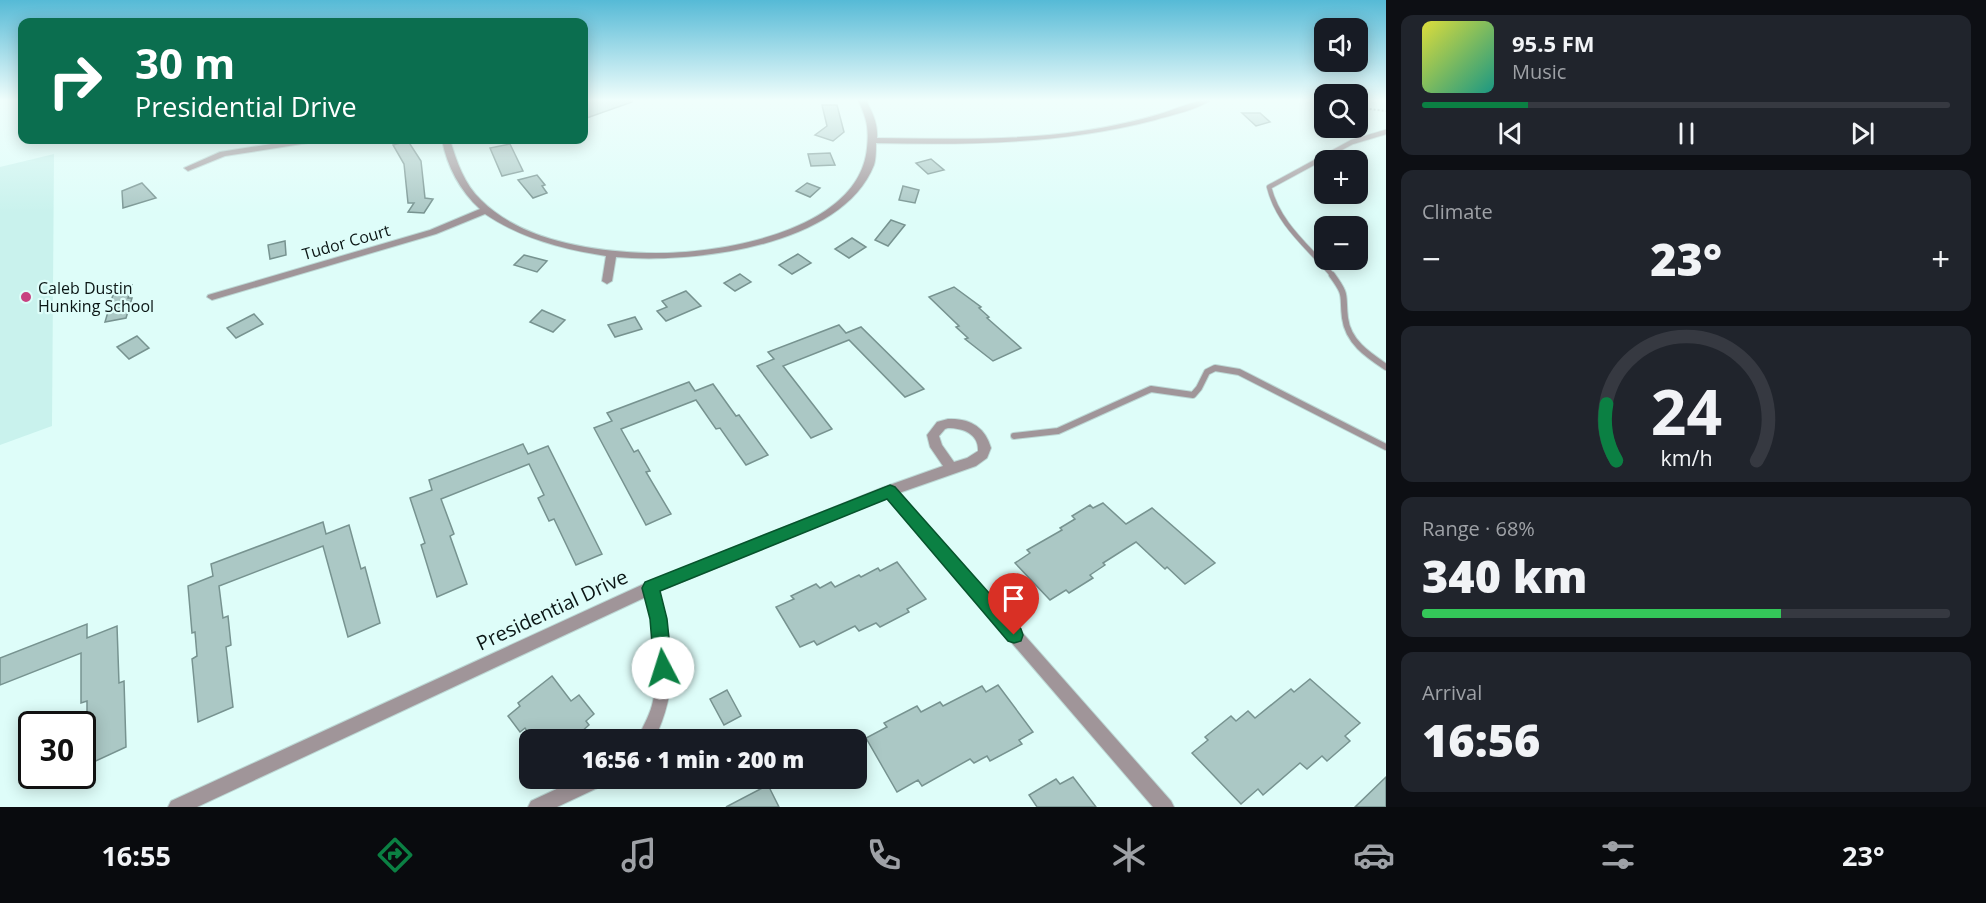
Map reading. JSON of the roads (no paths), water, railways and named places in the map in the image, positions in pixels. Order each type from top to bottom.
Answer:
[{"type":"street","points":[[447,144],[461,182],[486,210],[514,226],[552,241],[612,254],[650,256],[696,254],[746,245],[788,233],[821,217],[846,200],[867,171],[874,140],[1000,142],[1054,138]]},
{"type":"street","points":[[188,168],[223,154],[284,144]]},
{"type":"street","name":"Tudor Court","points":[[212,297],[433,232],[486,210]]},
{"type":"street","points":[[607,280],[612,254]]},
{"type":"street","name":"Presidential Drive","points":[[177,807],[651,588],[951,468]]},
{"type":"street","points":[[890,491],[1165,807]]},
{"type":"street","points":[[650,729],[662,696],[663,668],[659,619],[651,588]]},
{"type":"street","points":[[537,807],[576,789]]},
{"type":"lane","points":[[1367,138],[1352,142],[1269,187],[1272,204],[1281,220],[1314,254],[1344,291],[1345,320],[1350,335],[1369,357],[1386,367]]},
{"type":"lane","points":[[1014,436],[1058,431],[1151,389],[1193,395],[1199,390],[1205,372],[1211,368],[1222,368],[1239,372],[1386,447]]},
{"type":"place","name":"Caleb Dustin Hunking School","points":[[26,297]]}]
